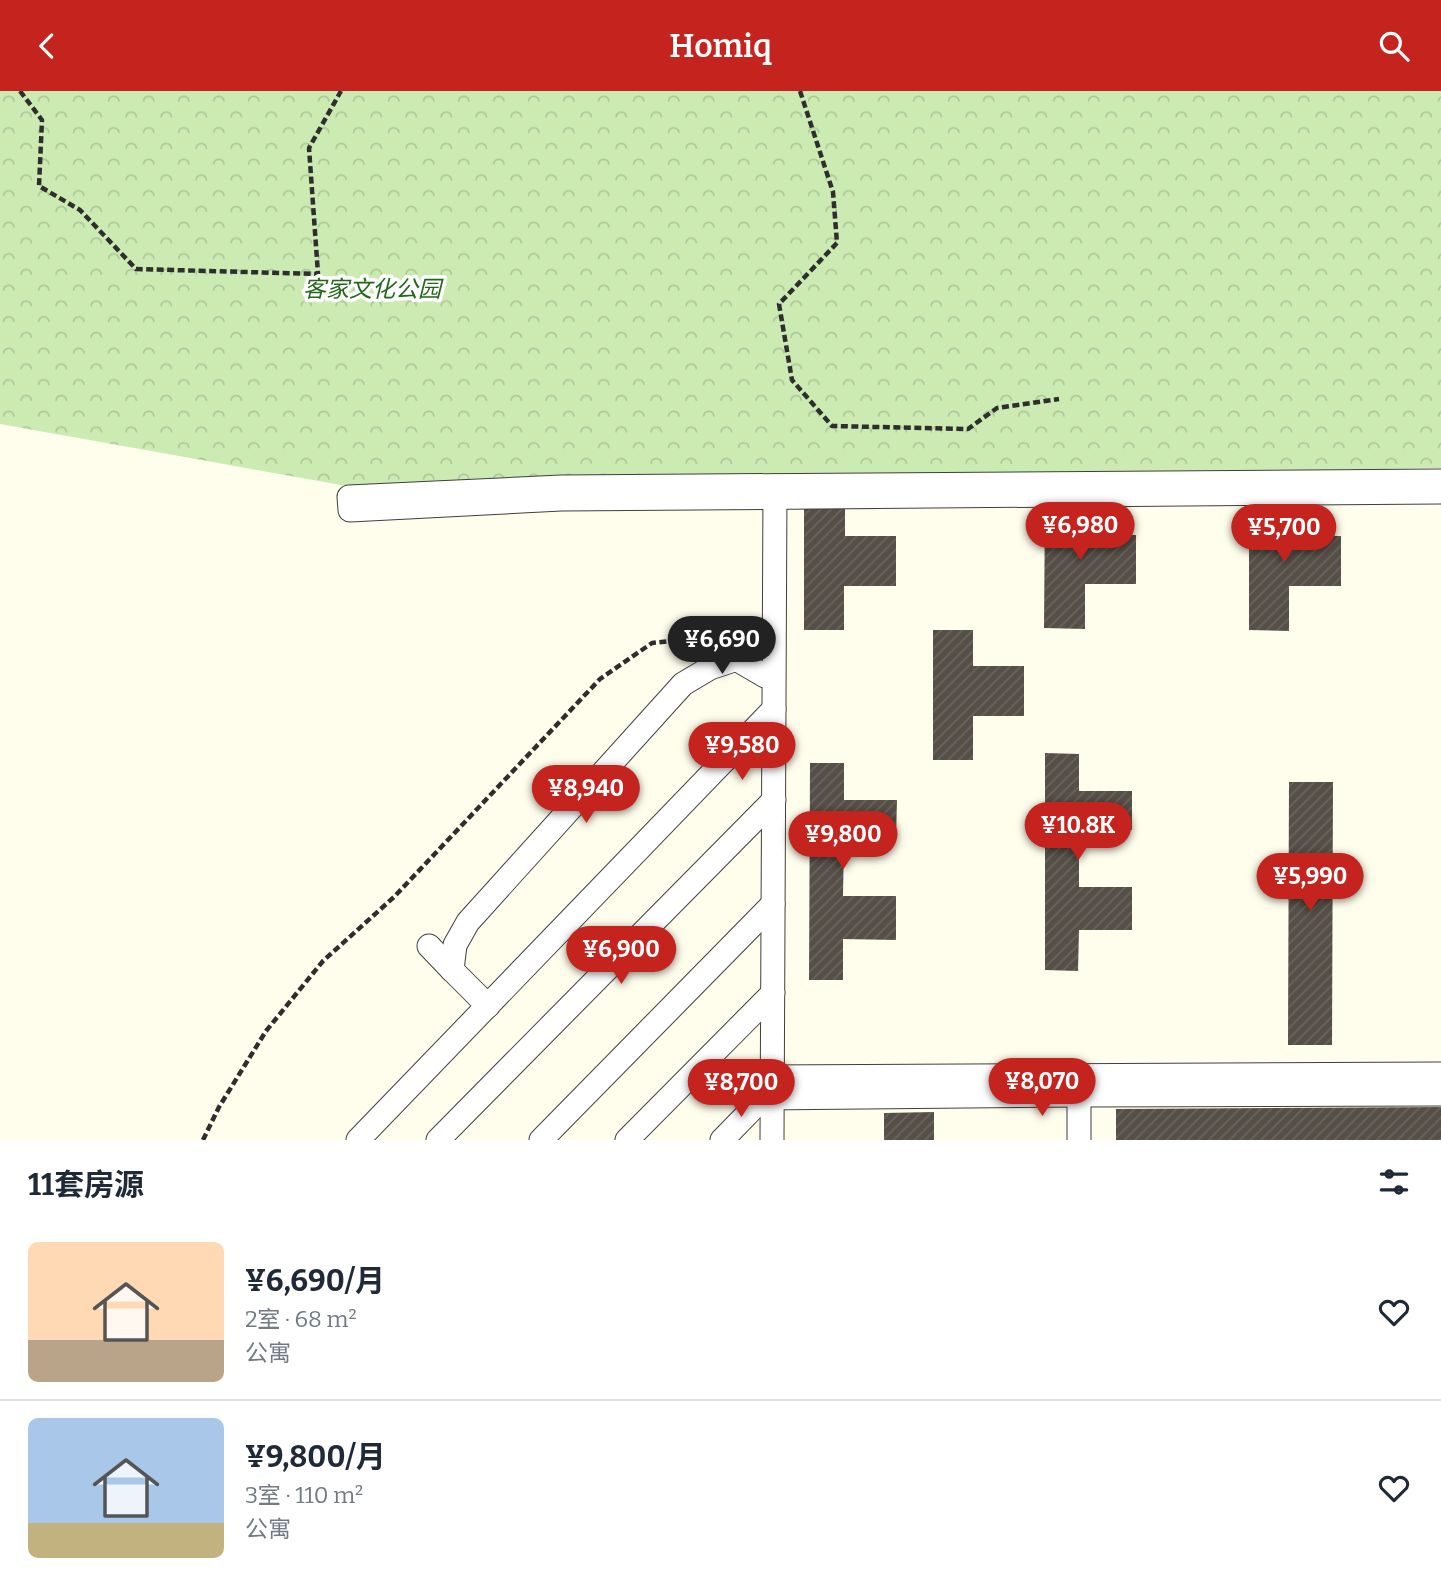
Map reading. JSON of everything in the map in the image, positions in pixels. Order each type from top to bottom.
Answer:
[{"type":"street","points":[[1441,481],[770,491],[350,510],[349,497],[561,488],[770,491],[1441,492]]},
{"type":"street","points":[[358,1140],[769,714],[765,676],[770,491]]},
{"type":"street","points":[[770,491],[768,1087],[772,1140]]},
{"type":"street","points":[[700,638],[765,676]]},
{"type":"street","points":[[452,970],[455,945],[468,922],[683,684],[710,669],[737,659]]},
{"type":"street","points":[[438,1140],[769,805]]},
{"type":"street","points":[[541,1140],[769,909]]},
{"type":"street","points":[[429,946],[488,1006]]},
{"type":"street","points":[[627,1140],[768,998]]},
{"type":"street","points":[[1072,1086],[1441,1074]]},
{"type":"street","points":[[1064,1140],[1072,1086]]},
{"type":"street","points":[[1072,1086],[1079,1140]]},
{"type":"street","points":[[722,1140],[768,1087],[1072,1086],[1441,1094]]},
{"type":"street","points":[[762,1140],[768,1087]]},
{"type":"path","points":[[20,91],[42,120],[39,186],[80,210],[136,269],[318,274],[309,148],[341,91]]},
{"type":"path","points":[[800,91],[833,192],[837,243],[779,304],[792,380],[832,426],[968,429],[996,408],[1059,399]]},
{"type":"path","points":[[203,1140],[219,1107],[266,1031],[323,961],[394,897],[600,678],[653,643],[700,638]]},
{"type":"green space","name":"客家文化公园","points":[[0,91],[1441,91],[1441,468],[352,487],[0,424]]},
{"type":"building","points":[[1045,499],[1085,499],[1085,534],[1136,535],[1136,584],[1085,584],[1085,629],[1044,628]]},
{"type":"building","points":[[804,500],[845,501],[845,536],[896,536],[896,586],[844,586],[844,630],[804,630]]},
{"type":"building","points":[[1249,501],[1289,501],[1289,536],[1341,536],[1341,586],[1289,586],[1289,631],[1249,630]]},
{"type":"building","points":[[933,630],[973,630],[973,666],[1024,666],[1024,716],[973,716],[973,760],[933,760]]},
{"type":"building","points":[[1045,753],[1079,754],[1079,791],[1132,791],[1132,830],[1079,830],[1079,887],[1132,887],[1132,930],[1079,930],[1078,971],[1045,970]]},
{"type":"building","points":[[810,763],[844,763],[844,800],[897,800],[896,839],[844,839],[843,896],[896,896],[896,940],[843,939],[843,980],[809,980]]},
{"type":"building","points":[[1289,782],[1333,782],[1332,1045],[1288,1045]]},
{"type":"building","points":[[1441,1107],[1441,1140],[1116,1140],[1116,1109]]},
{"type":"building","points":[[934,1112],[934,1140],[884,1140],[884,1113]]}]
